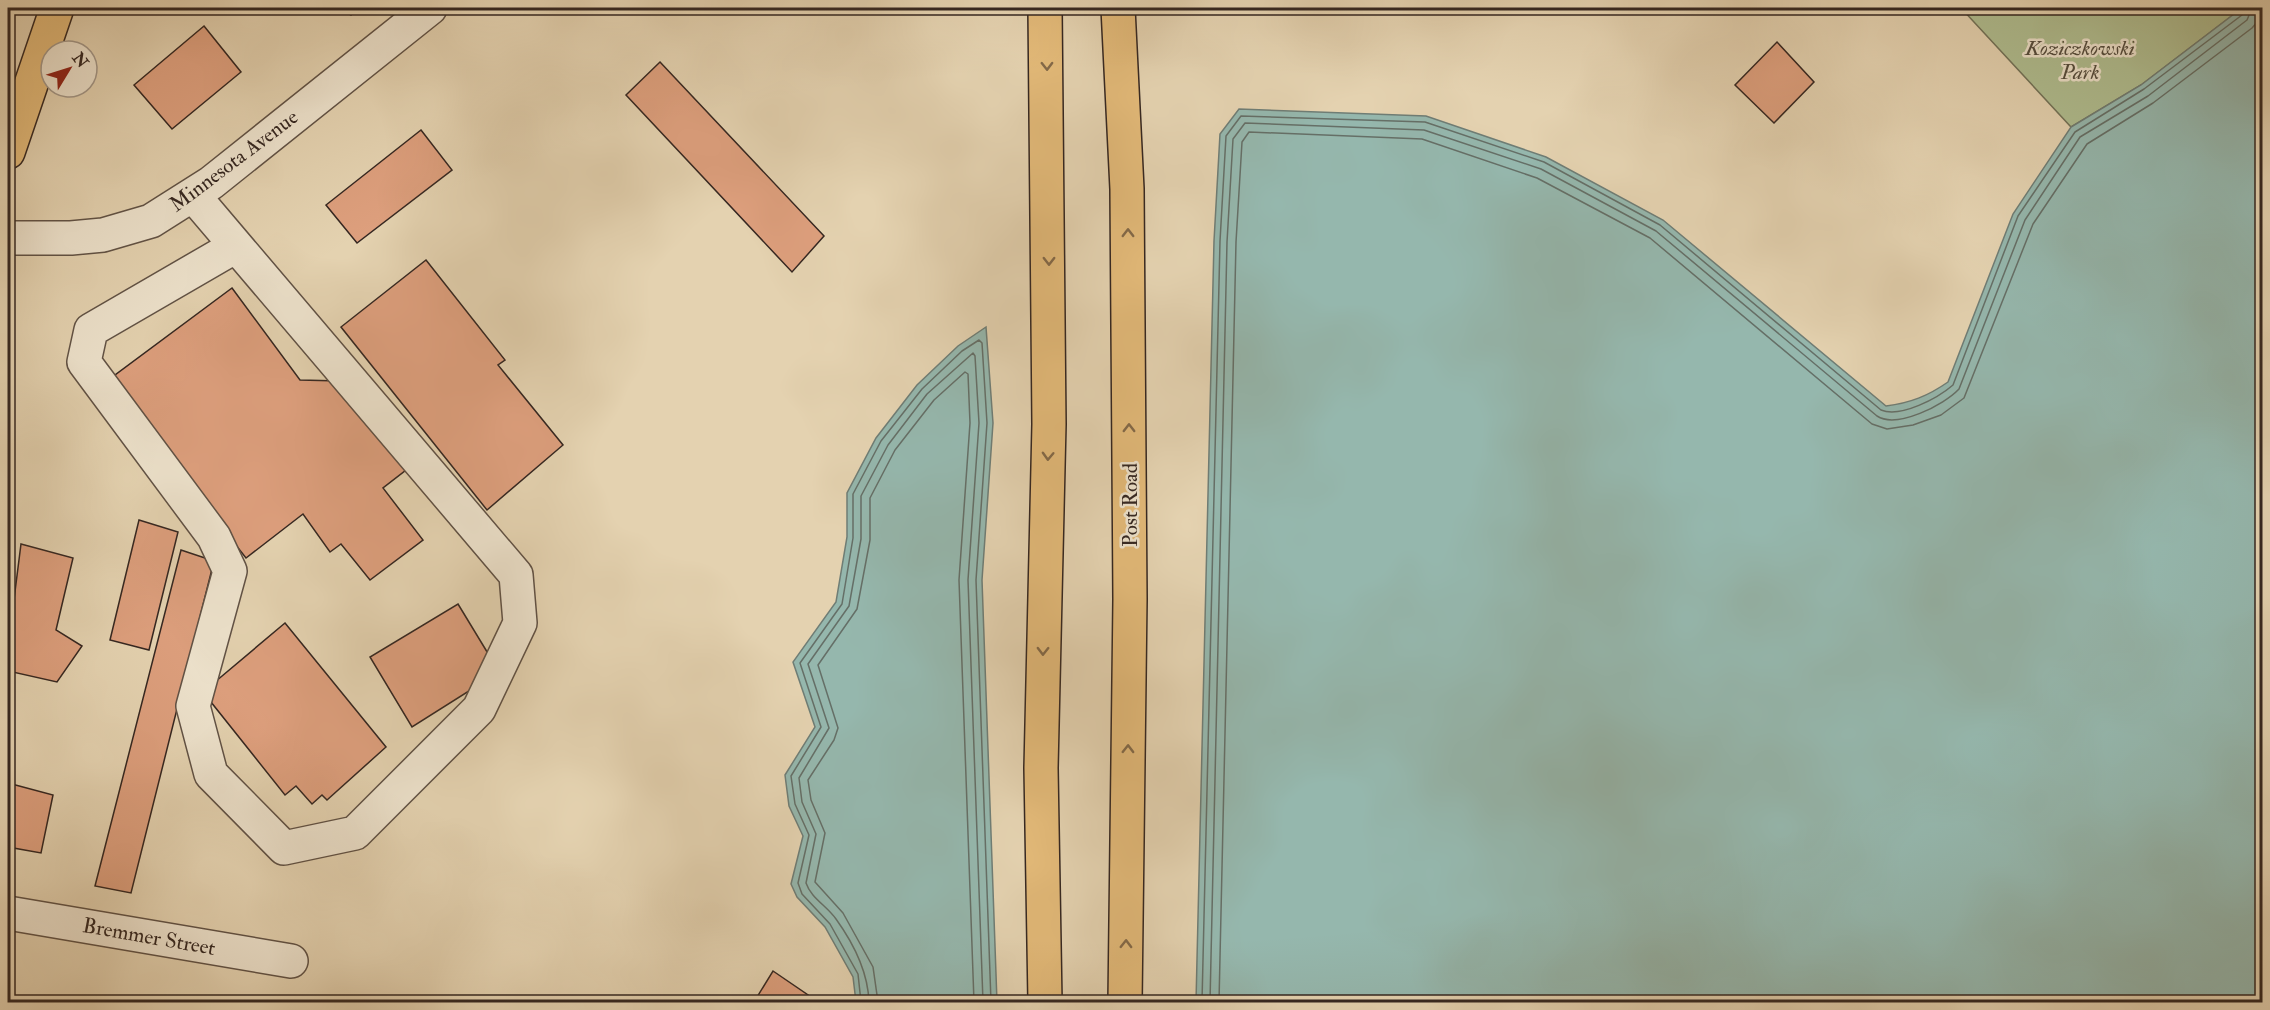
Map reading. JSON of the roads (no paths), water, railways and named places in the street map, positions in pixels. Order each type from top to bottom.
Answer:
[{"type":"main road","points":[[8,152],[57,8]]},
{"type":"main road","points":[[1044,1002],[1041,768],[1049,424],[1046,8]]},
{"type":"main road","name":"Post Road","points":[[1118,8],[1128,189],[1130,599],[1125,1002]]},
{"type":"street","name":"Minnesota Avenue","points":[[8,238],[71,238],[103,235],[151,221],[193,195],[430,8]]},
{"type":"street","points":[[193,195],[516,575],[520,623],[479,709],[355,833],[284,848],[211,774],[193,706],[230,571],[214,537],[84,362],[91,330],[236,246]]},
{"type":"street","name":"Bremmer Street","points":[[8,913],[291,961]]},
{"type":"water","points":[[2242,8],[2262,8],[2262,1002],[1196,1002],[1214,241],[1220,134],[1239,109],[1426,116],[1546,157],[1663,220],[1886,406],[1918,398],[1948,382],[2013,214],[2071,127],[2141,85]]},
{"type":"water","points":[[986,327],[993,423],[982,580],[997,1002],[856,1002],[853,977],[825,927],[797,897],[791,884],[803,836],[789,806],[785,775],[815,727],[793,662],[836,602],[847,537],[847,493],[876,438],[917,385],[958,346]]},
{"type":"park label","name":"Koziczkowski Park","points":[[2080,60]]}]
